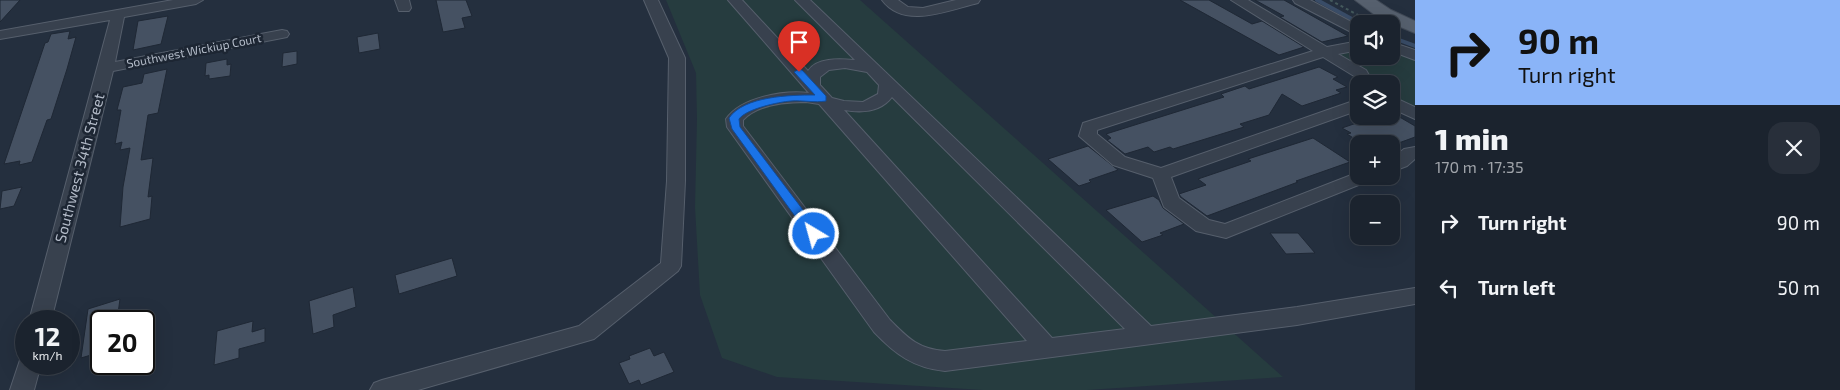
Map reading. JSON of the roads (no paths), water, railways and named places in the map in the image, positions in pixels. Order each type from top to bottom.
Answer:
[{"type":"main road","points":[[1364,0],[1385,14],[1415,28]]},
{"type":"main road","points":[[1378,0],[1415,22]]},
{"type":"street","points":[[0,35],[196,0]]},
{"type":"street","points":[[382,390],[586,332],[671,266],[676,181],[676,58],[651,0]]},
{"type":"street","points":[[735,0],[1047,348]]},
{"type":"street","points":[[802,0],[1147,336]]},
{"type":"street","points":[[889,0],[905,11],[923,12],[973,0]]},
{"type":"street","points":[[1238,0],[1361,75]]},
{"type":"street","points":[[1300,0],[1350,27]]},
{"type":"street","name":"Southwest 34th Street","points":[[43,310],[106,68],[118,14]]},
{"type":"street","name":"Southwest Wickiup Court","points":[[106,68],[282,34]]},
{"type":"street","points":[[1350,47],[1325,52],[1089,127],[1088,136],[1119,161],[1161,174],[1350,107]]},
{"type":"street","points":[[1400,49],[1415,55]]},
{"type":"street","points":[[817,92],[812,78],[814,74],[831,64],[855,64],[873,69]]},
{"type":"street","points":[[887,83],[886,95],[869,105],[844,106],[817,92],[750,107],[738,112],[734,118],[735,127],[882,326],[901,346],[915,356],[928,361],[946,362],[1297,316],[1415,296]]},
{"type":"street","points":[[1400,106],[1415,114]]},
{"type":"street","points":[[1400,162],[1410,153],[1415,153]]},
{"type":"street","points":[[1161,174],[1171,202],[1204,226],[1226,231],[1350,182]]},
{"type":"street","points":[[22,390],[26,375]]},
{"type":"waterway","points":[[1317,0],[1350,18]]},
{"type":"waterway","points":[[1400,40],[1415,46]]}]
